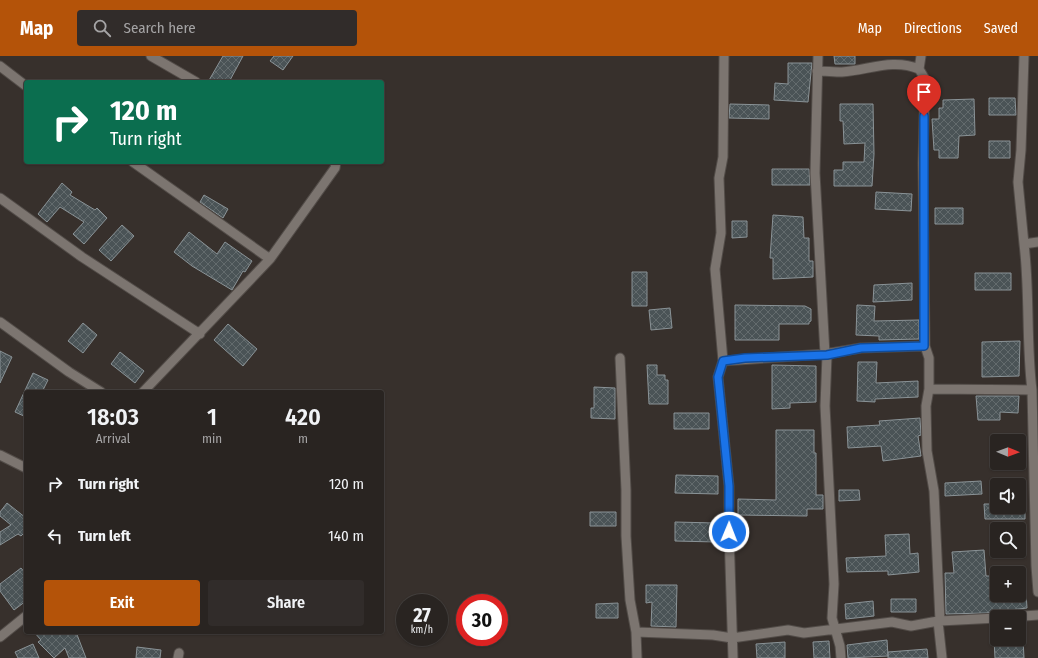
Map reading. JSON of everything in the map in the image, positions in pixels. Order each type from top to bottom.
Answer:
[{"type":"street","points":[[151,56],[193,80]]},
{"type":"street","points":[[724,56],[723,157],[719,178],[721,233],[715,269],[723,361],[718,377],[729,486],[729,539],[733,658]]},
{"type":"street","points":[[818,56],[815,173],[826,355],[825,406],[834,584],[832,618],[840,646],[840,658]]},
{"type":"street","points":[[919,69],[920,56]]},
{"type":"street","points":[[1024,56],[1021,150],[1018,182],[1028,276],[1029,369],[1032,390],[1037,517],[1036,566],[1038,592]]},
{"type":"street","points":[[817,71],[842,72],[894,64],[908,64],[919,69],[925,79],[923,163],[924,346],[929,358],[929,389],[926,406],[928,451],[934,490],[939,621],[942,658]]},
{"type":"street","points":[[0,66],[24,84]]},
{"type":"street","points":[[137,164],[270,258]]},
{"type":"street","points":[[146,390],[270,258],[335,168],[336,164]]},
{"type":"street","points":[[0,198],[82,257],[200,334]]},
{"type":"street","points":[[1024,244],[1038,242]]},
{"type":"street","points":[[0,322],[69,372],[98,390]]},
{"type":"street","points":[[723,361],[826,355],[861,348],[924,346]]},
{"type":"street","points":[[620,358],[626,490],[626,543],[630,600],[636,632],[637,658]]},
{"type":"street","points":[[929,389],[1032,390]]},
{"type":"street","points":[[0,456],[24,467]]},
{"type":"street","points":[[1026,616],[1038,615]]},
{"type":"street","points":[[0,637],[24,618]]},
{"type":"street","points":[[636,632],[713,634],[732,638],[788,630],[804,633],[892,622],[912,626],[939,621],[990,618]]},
{"type":"building","points":[[223,56],[243,56],[230,80],[209,80]]},
{"type":"building","points":[[274,56],[293,56],[283,70],[270,61]]},
{"type":"building","points":[[834,56],[855,56],[855,64],[835,64]]},
{"type":"building","points":[[788,63],[812,63],[808,102],[774,100],[775,83],[788,84]]},
{"type":"building","points":[[989,98],[1015,98],[1016,115],[989,115]]},
{"type":"building","points":[[974,99],[975,135],[959,136],[958,158],[939,158],[939,150],[934,150],[932,119],[939,119],[939,108],[943,108],[943,100]]},
{"type":"building","points":[[730,104],[769,105],[769,119],[729,118]]},
{"type":"building","points":[[840,104],[873,104],[874,154],[872,186],[834,186],[834,170],[843,170],[843,162],[864,162],[865,143],[844,144],[843,121],[840,121]]},
{"type":"building","points":[[989,141],[1010,141],[1010,158],[989,158]]},
{"type":"building","points":[[772,169],[809,169],[810,185],[772,185]]},
{"type":"building","points":[[62,183],[72,192],[70,195],[95,210],[97,208],[107,218],[84,244],[73,234],[84,222],[60,207],[47,222],[38,214]]},
{"type":"building","points":[[876,192],[912,194],[911,211],[875,209]]},
{"type":"building","points":[[204,195],[228,209],[223,218],[200,202]]},
{"type":"building","points":[[935,208],[963,208],[963,224],[935,224]]},
{"type":"building","points":[[773,215],[803,217],[804,238],[809,238],[809,261],[813,261],[813,277],[773,279],[773,258],[770,258]]},
{"type":"building","points":[[732,221],[747,221],[747,237],[732,238]]},
{"type":"building","points":[[122,225],[134,236],[111,261],[99,250]]},
{"type":"building","points":[[189,232],[217,254],[225,242],[252,261],[245,272],[243,271],[232,290],[192,266],[174,252]]},
{"type":"building","points":[[632,272],[647,272],[647,306],[632,306]]},
{"type":"building","points":[[975,273],[1011,273],[1011,290],[975,290]]},
{"type":"building","points":[[912,283],[912,300],[873,302],[874,285]]},
{"type":"building","points":[[735,305],[805,306],[811,309],[811,321],[809,324],[779,324],[779,340],[735,340]]},
{"type":"building","points":[[857,305],[875,306],[874,321],[919,320],[919,339],[879,340],[879,336],[856,335]]},
{"type":"building","points":[[670,308],[672,328],[651,330],[649,310]]},
{"type":"building","points":[[83,323],[97,335],[83,353],[68,341]]},
{"type":"building","points":[[228,324],[257,349],[243,366],[214,340]]},
{"type":"building","points":[[1020,341],[1019,376],[982,377],[982,342]]},
{"type":"building","points":[[0,351],[12,357],[0,383]]},
{"type":"building","points":[[120,352],[144,371],[135,383],[111,364]]},
{"type":"building","points":[[858,362],[877,362],[876,383],[918,381],[918,397],[875,399],[875,402],[857,401]]},
{"type":"building","points":[[647,365],[657,365],[657,375],[665,375],[665,380],[668,380],[668,404],[649,404]]},
{"type":"building","points":[[772,365],[816,366],[816,402],[790,403],[790,408],[772,409]]},
{"type":"building","points":[[33,373],[48,380],[43,390],[25,390]]},
{"type":"building","points":[[594,387],[615,388],[615,419],[591,418],[591,408],[594,408]]},
{"type":"building","points":[[24,392],[24,416],[15,412]]},
{"type":"building","points":[[976,396],[1019,396],[1018,413],[1000,412],[1000,420],[978,420]]},
{"type":"building","points":[[674,413],[709,413],[709,429],[674,429]]},
{"type":"building","points":[[920,418],[921,435],[918,436],[921,456],[883,461],[881,446],[848,448],[847,427],[880,425],[879,421]]},
{"type":"building","points":[[776,430],[814,430],[814,453],[816,453],[816,495],[823,495],[823,509],[807,509],[807,516],[738,515],[738,499],[776,500]]},
{"type":"building","points":[[676,475],[718,476],[718,494],[675,493]]},
{"type":"building","points":[[981,481],[982,494],[945,496],[945,483]]},
{"type":"building","points":[[839,490],[859,490],[860,500],[839,501]]},
{"type":"building","points":[[7,503],[24,516],[24,533],[21,536],[18,534],[0,545],[0,532],[11,525],[0,516],[0,512]]},
{"type":"building","points":[[984,504],[990,504],[990,514],[1025,514],[1025,519],[985,519]]},
{"type":"building","points":[[590,512],[616,512],[616,526],[590,526]]},
{"type":"building","points":[[675,522],[716,523],[716,542],[675,541]]},
{"type":"building","points":[[909,534],[910,554],[918,553],[919,572],[888,575],[888,571],[847,572],[846,558],[886,556],[885,535]]},
{"type":"building","points":[[984,550],[986,576],[990,576],[990,602],[1026,602],[1026,593],[1027,608],[990,610],[990,613],[986,613],[946,614],[945,573],[954,573],[952,552]]},
{"type":"building","points":[[21,568],[24,572],[24,602],[14,610],[0,591],[0,584]]},
{"type":"building","points":[[646,585],[677,585],[676,627],[651,626],[652,602],[646,603]]},
{"type":"building","points":[[891,599],[916,599],[916,612],[891,612]]},
{"type":"building","points":[[873,601],[874,616],[846,619],[845,604]]},
{"type":"building","points":[[618,603],[618,618],[596,618],[596,604]]},
{"type":"building","points":[[36,634],[77,634],[86,658],[69,658],[65,648],[54,658],[38,642],[41,640]]},
{"type":"building","points":[[887,640],[888,656],[848,658],[847,645]]},
{"type":"building","points":[[829,641],[830,658],[814,658],[813,642]]},
{"type":"building","points":[[785,642],[785,658],[757,658],[756,644]]},
{"type":"building","points":[[33,644],[39,658],[18,658],[15,652]]},
{"type":"building","points":[[994,646],[1023,646],[1024,658],[995,658]]},
{"type":"building","points":[[137,647],[161,650],[160,658],[136,658]]},
{"type":"building","points":[[927,649],[928,658],[888,658],[888,652]]},
{"type":"route","points":[[729,532],[729,486],[727,456],[718,377],[723,361],[745,358],[827,355],[861,348],[924,346],[924,116]]}]
